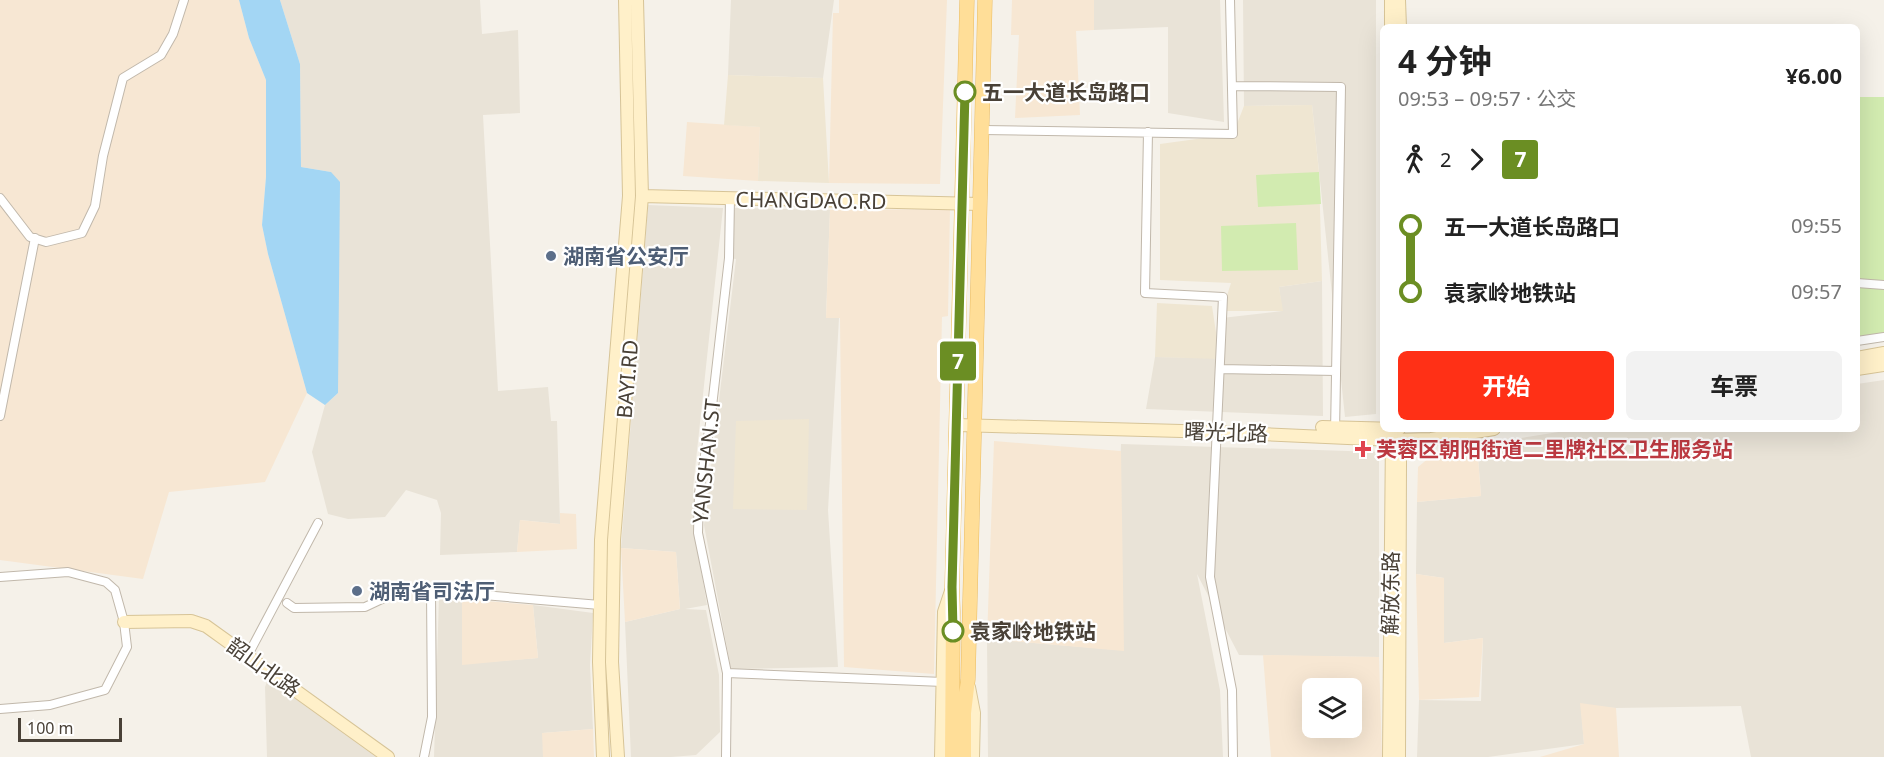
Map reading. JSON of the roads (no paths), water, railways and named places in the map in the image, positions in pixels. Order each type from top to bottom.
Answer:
[{"type":"main road","name":"BAYI.RD","points":[[603,757],[598,662],[601,540],[629,196],[625,0]]},
{"type":"main road","name":"BAYI.RD","points":[[618,757],[612,662],[614,540],[642,196],[637,0]]},
{"type":"main road","points":[[964,757],[948,681],[953,612],[967,0]]},
{"type":"main road","points":[[973,757],[974,713],[968,679],[985,0]]},
{"type":"main road","points":[[1390,0],[1391,24]]},
{"type":"main road","points":[[1399,0],[1400,24]]},
{"type":"main road","name":"CHANGDAO.RD","points":[[642,196],[980,204]]},
{"type":"main road","points":[[1860,357],[1884,353]]},
{"type":"main road","points":[[1860,368],[1884,364]]},
{"type":"main road","name":"曙光北路","points":[[957,422],[1396,433],[1431,439],[1475,432]]},
{"type":"main road","name":"解放东路","points":[[1389,757],[1396,433]]},
{"type":"main road","name":"解放东路","points":[[1396,433],[1399,757]]},
{"type":"main road","name":"韶山北路","points":[[124,622],[181,621],[199,623],[213,630],[388,757]]},
{"type":"main road","points":[[941,757],[953,713],[968,679]]},
{"type":"main road","points":[[952,757],[953,713]]},
{"type":"street","points":[[0,198],[30,237],[46,242],[82,233],[95,206],[103,156],[123,78],[161,56],[173,34],[184,0]]},
{"type":"street","points":[[983,130],[1233,134],[1230,0]]},
{"type":"street","points":[[1232,86],[1341,87],[1335,432]]},
{"type":"street","points":[[1148,132],[1145,293],[1223,297],[1210,577],[1232,690],[1233,757]]},
{"type":"street","name":"YANSHAN.ST","points":[[726,757],[727,673],[698,533],[699,493],[710,424],[729,258],[730,198]]},
{"type":"street","points":[[0,416],[35,238]]},
{"type":"street","points":[[1860,283],[1884,285]]},
{"type":"street","points":[[1860,341],[1884,337]]},
{"type":"street","points":[[1220,369],[1336,371]]},
{"type":"street","points":[[248,655],[318,523]]},
{"type":"street","points":[[0,577],[68,572],[106,582],[115,590],[124,622],[127,646],[105,690],[50,705],[0,709]]},
{"type":"street","points":[[287,603],[294,608],[365,607],[400,588],[600,605]]},
{"type":"street","points":[[424,757],[432,717],[431,591]]},
{"type":"street","points":[[727,673],[948,681]]},
{"type":"water","points":[[239,0],[280,0],[300,64],[301,167],[331,172],[340,182],[338,393],[325,405],[307,393],[268,254],[262,225],[266,177],[266,80],[249,38]]},
{"type":"place","name":"五一大道长岛路口","points":[[965,92]]},
{"type":"place","name":"湖南省公安厅","points":[[551,256]]},
{"type":"place","name":"芙蓉区朝阳街道二里牌社区卫生服务站","points":[[1363,449]]},
{"type":"place","name":"湖南省司法厅","points":[[357,591]]},
{"type":"place","name":"袁家岭地铁站","points":[[953,631]]}]
